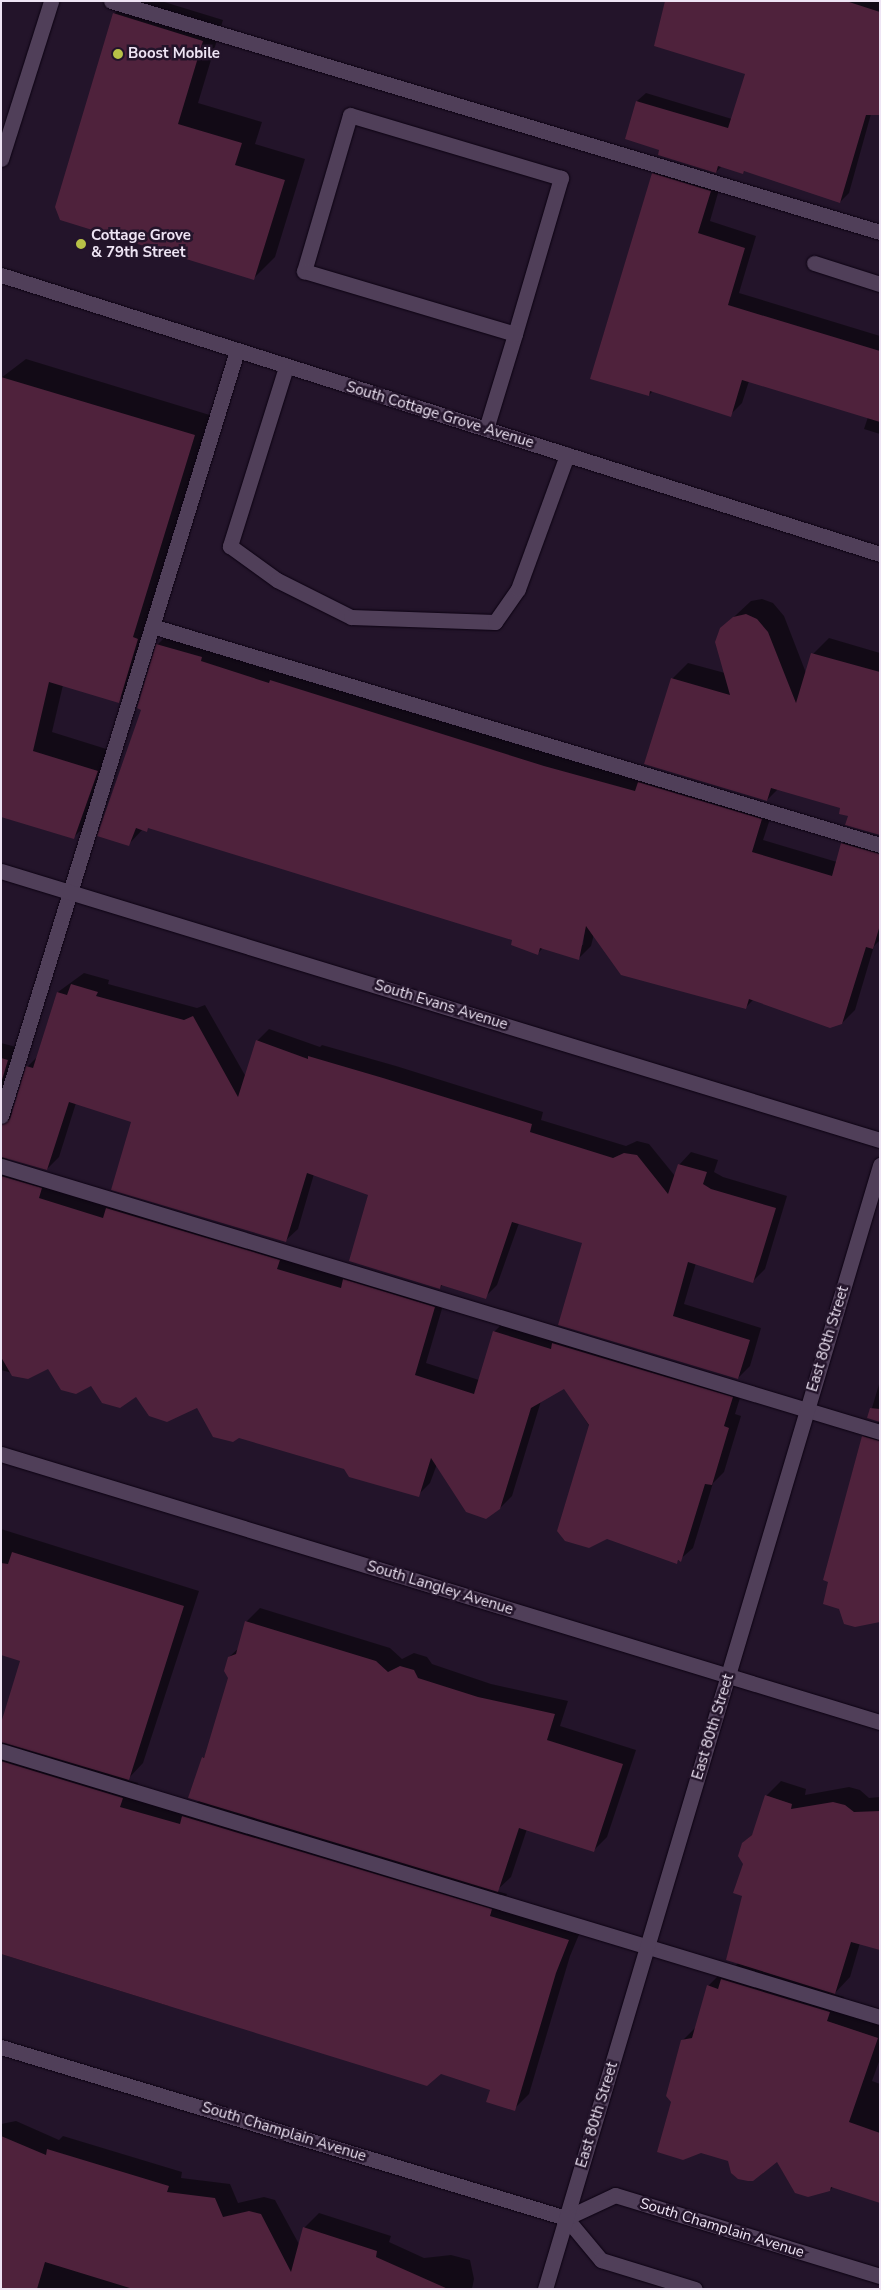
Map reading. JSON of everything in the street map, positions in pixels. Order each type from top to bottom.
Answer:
[{"type":"street","points":[[1,159],[51,1]]},
{"type":"street","points":[[111,1],[880,232]]},
{"type":"street","points":[[486,430],[515,334],[561,178],[350,115],[304,271],[515,334]]},
{"type":"street","points":[[814,263],[880,284]]},
{"type":"street","name":"South Cottage Grove Avenue","points":[[1,275],[880,554]]},
{"type":"street","points":[[1,1116],[237,350]]},
{"type":"street","points":[[286,366],[230,546],[277,580],[351,617],[495,622],[518,589],[567,455]]},
{"type":"street","points":[[152,626],[880,845]]},
{"type":"street","name":"South Evans Avenue","points":[[1,871],[880,1140]]},
{"type":"street","name":"East 80th Street","points":[[545,2289],[880,1165]]},
{"type":"street","points":[[1,1166],[880,1432]]},
{"type":"street","name":"South Langley Avenue","points":[[1,1454],[880,1722]]},
{"type":"street","points":[[1,1751],[880,2017]]},
{"type":"street","name":"South Champlain Avenue","points":[[1,2047],[566,2218],[615,2195],[880,2276]]},
{"type":"street","points":[[566,2218],[601,2260],[695,2289]]},
{"type":"building","points":[[665,1],[846,1],[880,12],[880,115],[866,115],[840,203],[744,171],[743,174],[718,166],[716,173],[658,155],[659,150],[625,139],[636,101],[728,128],[745,74],[654,46]]},
{"type":"building","points":[[113,13],[203,41],[178,124],[242,143],[235,165],[285,180],[254,280],[60,220],[55,207]]},
{"type":"building","points":[[652,173],[711,191],[698,233],[745,248],[728,305],[880,351],[880,422],[742,380],[731,417],[650,391],[649,396],[590,379]]},
{"type":"building","points":[[1,377],[195,435],[133,637],[138,639],[119,703],[49,682],[33,751],[98,771],[74,839],[1,817]]},
{"type":"building","points":[[746,614],[757,619],[768,632],[796,703],[811,653],[880,672],[880,835],[845,825],[848,816],[839,814],[840,808],[771,788],[767,801],[644,764],[671,678],[730,695],[715,642],[720,628],[733,617]]},
{"type":"building","points":[[156,644],[202,657],[201,661],[269,683],[270,680],[544,766],[635,791],[638,782],[762,819],[752,852],[832,876],[841,843],[880,854],[880,925],[873,949],[866,947],[842,1024],[830,1028],[749,999],[746,1009],[621,975],[586,926],[579,960],[540,948],[538,955],[511,945],[512,940],[148,828],[147,832],[136,828],[129,846],[97,836],[141,710],[137,708]]},
{"type":"building","points":[[71,984],[98,992],[96,996],[184,1020],[193,1016],[238,1097],[256,1040],[308,1059],[308,1056],[532,1124],[530,1132],[613,1158],[624,1153],[637,1155],[668,1194],[678,1164],[707,1172],[703,1184],[711,1189],[776,1208],[753,1283],[688,1262],[673,1316],[750,1340],[738,1379],[558,1325],[582,1243],[512,1222],[486,1299],[441,1285],[440,1289],[349,1261],[368,1195],[307,1173],[286,1242],[111,1190],[131,1122],[69,1102],[47,1170],[1,1157],[1,1125],[10,1119],[26,1066],[33,1068],[57,992],[67,995]]},
{"type":"building","points":[[1,1058],[8,1060],[1,1083]]},
{"type":"building","points":[[1,1176],[42,1188],[39,1198],[103,1218],[106,1208],[280,1260],[277,1269],[341,1288],[343,1279],[435,1307],[415,1375],[474,1394],[493,1331],[551,1349],[552,1343],[733,1397],[724,1426],[729,1428],[712,1485],[705,1484],[681,1562],[678,1560],[677,1564],[607,1539],[589,1548],[565,1541],[557,1531],[589,1425],[564,1389],[531,1408],[500,1509],[486,1519],[466,1512],[431,1458],[419,1497],[349,1477],[344,1469],[239,1438],[233,1442],[213,1437],[197,1408],[167,1422],[149,1416],[136,1397],[120,1408],[102,1403],[91,1386],[76,1394],[61,1390],[48,1369],[28,1379],[12,1376],[1,1357]]},
{"type":"building","points":[[870,1408],[880,1409],[880,1422],[867,1418]]},
{"type":"building","points":[[862,1436],[880,1441],[880,1622],[855,1627],[844,1624],[839,1609],[823,1604],[828,1582],[823,1580]]},
{"type":"building","points":[[12,1552],[184,1606],[129,1780],[1,1742],[1,1723],[20,1661],[1,1655],[1,1563],[8,1564]]},
{"type":"building","points":[[245,1621],[376,1661],[388,1672],[400,1666],[414,1670],[418,1678],[478,1697],[555,1714],[547,1740],[623,1764],[594,1852],[519,1828],[498,1892],[188,1798],[202,1757],[204,1758],[228,1678],[224,1671],[228,1657],[236,1654]]},
{"type":"building","points":[[1,1761],[123,1798],[120,1807],[180,1824],[182,1816],[492,1909],[490,1916],[569,1940],[556,1973],[515,2111],[486,2102],[490,2090],[441,2074],[427,2086],[1,1954]]},
{"type":"building","points":[[765,1795],[792,1804],[791,1809],[833,1802],[845,1805],[854,1812],[880,1811],[880,1950],[851,1942],[835,1994],[726,1960],[742,1896],[733,1893],[743,1864],[738,1856],[742,1843],[752,1835]]},
{"type":"building","points":[[721,1979],[830,2012],[827,2021],[878,2038],[849,2122],[880,2133],[880,2203],[831,2187],[830,2191],[808,2197],[795,2193],[777,2162],[753,2181],[748,2181],[738,2179],[731,2173],[728,2161],[701,2153],[683,2160],[657,2152],[671,2102],[666,2096],[681,2040],[692,2038],[707,1985],[718,1989]]},
{"type":"building","points":[[1,2136],[46,2155],[47,2149],[169,2186],[167,2192],[215,2198],[223,2217],[249,2211],[261,2214],[291,2272],[303,2227],[377,2251],[376,2257],[448,2289],[133,2289],[45,2262],[37,2289],[1,2289]]},
{"type":"place","name":"Boost Mobile","points":[[118,54]]},
{"type":"place","name":"Cottage Grove & 79th Street","points":[[81,244]]}]
